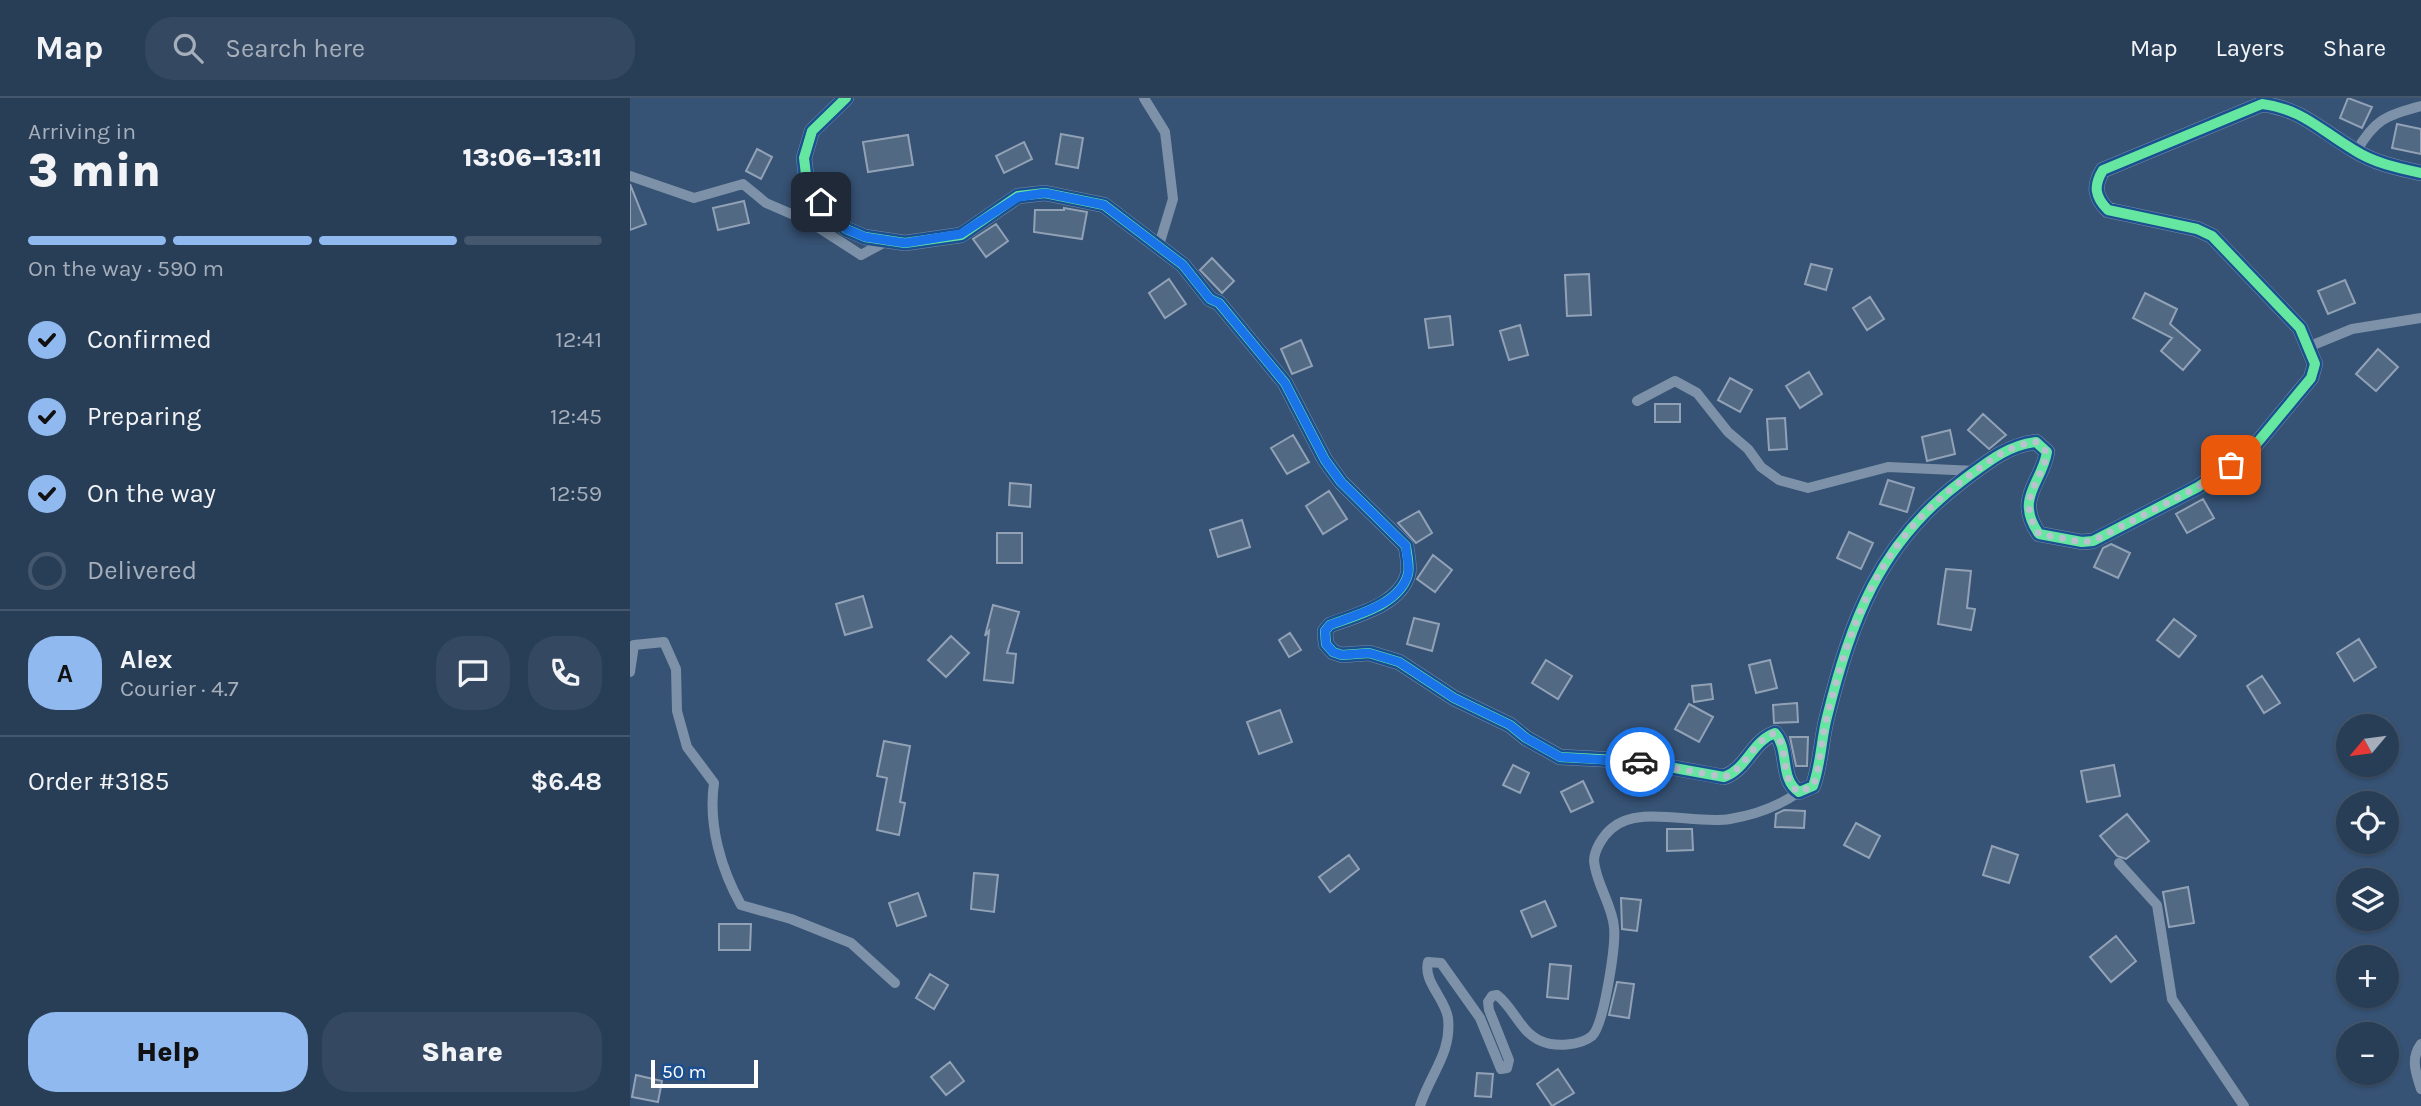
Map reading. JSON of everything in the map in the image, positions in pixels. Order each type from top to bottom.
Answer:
[{"type":"street","points":[[846,98],[813,131],[804,158],[807,183],[846,229],[887,241],[905,243],[961,234],[1018,197],[1045,193],[1104,205],[1183,265],[1210,299],[1219,303],[1285,383],[1325,460],[1341,482],[1406,546],[1408,574],[1397,591],[1384,603],[1330,625],[1325,631],[1326,644],[1333,652],[1342,655],[1369,653],[1399,662],[1454,698],[1510,725],[1526,738],[1560,757],[1577,760],[1636,761],[1724,777],[1734,773],[1764,737],[1775,733],[1782,741],[1787,778],[1799,792]]},
{"type":"street","points":[[1144,98],[1165,132],[1173,199],[1159,245]]},
{"type":"street","points":[[1420,1106],[1448,1044],[1447,1014],[1428,975],[1428,962],[1441,963],[1451,975],[1480,1018],[1501,1069],[1507,1068],[1509,1060],[1489,1010],[1488,1002],[1492,996],[1497,995],[1506,1002],[1521,1025],[1541,1042],[1553,1045],[1578,1042],[1592,1036],[1598,1026],[1610,973],[1614,928],[1594,858],[1600,842],[1611,828],[1637,816],[1688,821],[1730,819],[1774,806],[1813,786],[1842,656],[1877,572],[1917,520],[1976,471],[2009,448],[2025,443],[2043,444],[2047,452],[2045,463],[2034,480],[2030,494],[2034,526],[2039,534],[2082,542],[2093,541],[2198,487],[2248,454],[2311,378],[2315,363],[2300,328],[2280,304],[2212,236],[2197,229],[2108,210],[2099,202],[2096,190],[2104,170],[2130,156],[2243,110],[2282,102],[2356,152],[2388,165],[2421,173]]},
{"type":"street","points":[[2356,152],[2368,130],[2381,119],[2421,106]]},
{"type":"street","points":[[630,176],[694,198],[743,184],[766,203],[810,222],[861,255],[887,241]]},
{"type":"street","points":[[2308,347],[2353,329],[2421,318]]},
{"type":"street","points":[[1637,401],[1675,381],[1697,393],[1728,432],[1748,449],[1760,467],[1779,480],[1808,488],[1888,467],[1976,471]]},
{"type":"street","points":[[630,672],[634,645],[664,642],[676,669],[677,711],[687,747],[714,783],[710,809],[726,878],[741,905],[791,919],[850,943],[895,983]]},
{"type":"street","points":[[2119,863],[2157,905],[2172,999],[2244,1106]]},
{"type":"street","points":[[2421,1044],[2414,1067],[2421,1089]]},
{"type":"building","points":[[2348,98],[2372,107],[2362,128],[2340,118]]},
{"type":"building","points":[[2397,124],[2421,129],[2421,154],[2392,148]]},
{"type":"building","points":[[1061,134],[1083,138],[1078,168],[1056,164]]},
{"type":"building","points":[[908,135],[913,165],[868,172],[863,142]]},
{"type":"building","points":[[1024,142],[1032,159],[1004,173],[996,156]]},
{"type":"building","points":[[757,149],[772,157],[761,179],[746,171]]},
{"type":"building","points":[[630,184],[646,224],[630,230]]},
{"type":"building","points":[[744,201],[749,223],[718,230],[713,208]]},
{"type":"building","points":[[1064,208],[1087,212],[1082,239],[1034,232],[1035,210]]},
{"type":"building","points":[[996,224],[1008,241],[986,257],[973,239]]},
{"type":"building","points":[[1212,258],[1234,281],[1222,293],[1200,270]]},
{"type":"building","points":[[1811,264],[1832,269],[1826,290],[1805,284]]},
{"type":"building","points":[[1589,274],[1591,315],[1567,316],[1565,275]]},
{"type":"building","points":[[1169,279],[1186,304],[1165,318],[1149,293]]},
{"type":"building","points":[[2345,280],[2355,303],[2328,314],[2318,291]]},
{"type":"building","points":[[2145,293],[2177,309],[2170,324],[2200,350],[2183,370],[2161,351],[2172,338],[2133,318]]},
{"type":"building","points":[[1870,297],[1884,319],[1867,330],[1853,308]]},
{"type":"building","points":[[1450,316],[1453,345],[1429,348],[1425,319]]},
{"type":"building","points":[[1520,325],[1528,355],[1509,360],[1500,331]]},
{"type":"building","points":[[1301,340],[1312,366],[1292,374],[1281,349]]},
{"type":"building","points":[[2378,349],[2398,367],[2376,391],[2356,374]]},
{"type":"building","points":[[1809,372],[1822,394],[1800,408],[1786,386]]},
{"type":"building","points":[[1730,378],[1752,390],[1740,412],[1718,400]]},
{"type":"building","points":[[1655,404],[1680,404],[1680,422],[1655,422]]},
{"type":"building","points":[[1983,414],[2006,435],[1989,449],[1968,430]]},
{"type":"building","points":[[1785,418],[1787,449],[1769,450],[1767,419]]},
{"type":"building","points":[[1950,430],[1955,454],[1927,461],[1922,437]]},
{"type":"building","points":[[1293,435],[1309,462],[1287,474],[1271,448]]},
{"type":"building","points":[[1888,480],[1914,488],[1907,512],[1880,504]]},
{"type":"building","points":[[1010,483],[1031,485],[1030,507],[1009,505]]},
{"type":"building","points":[[1329,491],[1347,519],[1323,534],[1306,506]]},
{"type":"building","points":[[2203,499],[2214,518],[2187,533],[2176,514]]},
{"type":"building","points":[[1419,511],[1432,533],[1416,543],[1398,523]]},
{"type":"building","points":[[1242,520],[1250,547],[1218,557],[1210,530]]},
{"type":"building","points":[[1849,532],[1873,543],[1861,569],[1837,558]]},
{"type":"building","points":[[997,533],[1022,533],[1022,563],[997,563]]},
{"type":"building","points":[[2111,544],[2130,553],[2118,578],[2094,567],[2103,548]]},
{"type":"building","points":[[1433,555],[1452,570],[1435,592],[1417,579]]},
{"type":"building","points":[[1946,569],[1971,571],[1967,608],[1975,609],[1971,630],[1938,624]]},
{"type":"building","points":[[863,596],[872,627],[845,635],[836,604]]},
{"type":"building","points":[[993,605],[1019,612],[1007,653],[1016,654],[1013,683],[984,680],[989,631],[985,636]]},
{"type":"building","points":[[1414,618],[1439,624],[1432,651],[1407,644]]},
{"type":"building","points":[[2174,619],[2196,636],[2179,657],[2157,640]]},
{"type":"building","points":[[1290,633],[1301,650],[1289,657],[1279,640]]},
{"type":"building","points":[[951,636],[969,653],[946,677],[928,660]]},
{"type":"building","points":[[2359,639],[2376,667],[2354,681],[2337,653]]},
{"type":"building","points":[[1546,660],[1572,676],[1558,699],[1532,683]]},
{"type":"building","points":[[1770,660],[1777,688],[1756,693],[1749,665]]},
{"type":"building","points":[[2262,676],[2280,703],[2264,713],[2247,686]]},
{"type":"building","points":[[1711,684],[1713,699],[1694,702],[1692,686]]},
{"type":"building","points":[[1797,703],[1798,722],[1774,723],[1773,705]]},
{"type":"building","points":[[1689,704],[1713,717],[1699,742],[1675,729]]},
{"type":"building","points":[[1280,710],[1292,742],[1259,754],[1247,722]]},
{"type":"building","points":[[1790,737],[1808,737],[1807,766],[1796,766]]},
{"type":"building","points":[[884,741],[910,746],[900,802],[905,803],[899,835],[877,830],[887,778],[877,776]]},
{"type":"building","points":[[1513,765],[1529,773],[1520,793],[1503,785]]},
{"type":"building","points":[[2114,765],[2120,796],[2087,802],[2081,771]]},
{"type":"building","points":[[1583,781],[1593,802],[1571,812],[1561,792]]},
{"type":"building","points":[[1784,810],[1805,811],[1804,828],[1775,827],[1776,814]]},
{"type":"building","points":[[2127,814],[2149,841],[2126,859],[2117,856],[2100,836]]},
{"type":"building","points":[[1856,823],[1880,836],[1869,858],[1844,845]]},
{"type":"building","points":[[1667,829],[1692,829],[1693,850],[1667,851]]},
{"type":"building","points":[[1992,846],[2018,855],[2009,883],[1983,875]]},
{"type":"building","points":[[1349,855],[1359,869],[1330,892],[1319,877]]},
{"type":"building","points":[[974,873],[998,875],[994,912],[971,909]]},
{"type":"building","points":[[2188,887],[2194,923],[2169,927],[2163,892]]},
{"type":"building","points":[[918,893],[926,916],[897,926],[889,903]]},
{"type":"building","points":[[1621,898],[1641,900],[1637,931],[1622,929]]},
{"type":"building","points":[[1545,901],[1556,926],[1532,937],[1521,911]]},
{"type":"building","points":[[719,924],[751,924],[750,950],[719,950]]},
{"type":"building","points":[[2116,936],[2136,961],[2111,982],[2090,957]]},
{"type":"building","points":[[1550,964],[1571,966],[1568,999],[1547,997]]},
{"type":"building","points":[[930,974],[948,985],[934,1009],[916,998]]},
{"type":"building","points":[[1617,982],[1634,984],[1629,1018],[1609,1015]]},
{"type":"building","points":[[950,1062],[964,1081],[946,1095],[931,1077]]},
{"type":"building","points":[[1558,1069],[1574,1093],[1552,1106],[1537,1084]]},
{"type":"building","points":[[1477,1073],[1493,1074],[1491,1097],[1475,1096]]},
{"type":"building","points":[[636,1075],[662,1081],[658,1102],[632,1097]]},
{"type":"cycle path","points":[[846,98],[812,131],[804,158],[807,183],[846,229],[865,237],[905,243],[961,235],[1018,196],[1045,193],[1104,205],[1183,265],[1210,299],[1219,303],[1285,383],[1325,460],[1341,482],[1406,546],[1409,571],[1403,585],[1387,601],[1364,613],[1330,625],[1325,631],[1326,644],[1333,652],[1342,655],[1369,653],[1399,662],[1454,698],[1510,725],[1526,738],[1560,757],[1636,761],[1724,777],[1738,768],[1761,742],[1775,733],[1780,740],[1789,780],[1799,792],[1813,786],[1836,682],[1858,616],[1872,586],[1909,531],[1933,505],[1962,481],[2006,451],[2036,442],[2047,452],[2029,500],[2032,521],[2039,534],[2082,542],[2093,541],[2198,487],[2248,454],[2311,378],[2315,364],[2300,328],[2212,236],[2197,229],[2108,210],[2100,201],[2097,191],[2103,170],[2262,104],[2300,115],[2370,158],[2421,173]]},
{"type":"way so far","points":[[1640,762],[1724,777],[1734,773],[1764,737],[1775,733],[1782,741],[1787,778],[1793,788],[1799,792],[1813,786],[1842,656],[1877,572],[1917,520],[1944,495],[2009,448],[2025,443],[2043,444],[2047,452],[2045,463],[2034,480],[2030,494],[2030,511],[2034,526],[2039,534],[2082,542],[2093,541],[2198,487],[2231,465]]},
{"type":"route","points":[[821,202],[846,229],[865,237],[905,243],[961,234],[1018,197],[1045,193],[1104,205],[1183,265],[1210,299],[1219,303],[1285,383],[1325,460],[1341,482],[1406,546],[1408,574],[1397,591],[1384,603],[1330,625],[1325,631],[1326,644],[1333,652],[1342,655],[1369,653],[1399,662],[1454,698],[1510,725],[1526,738],[1560,757],[1640,762]]}]
